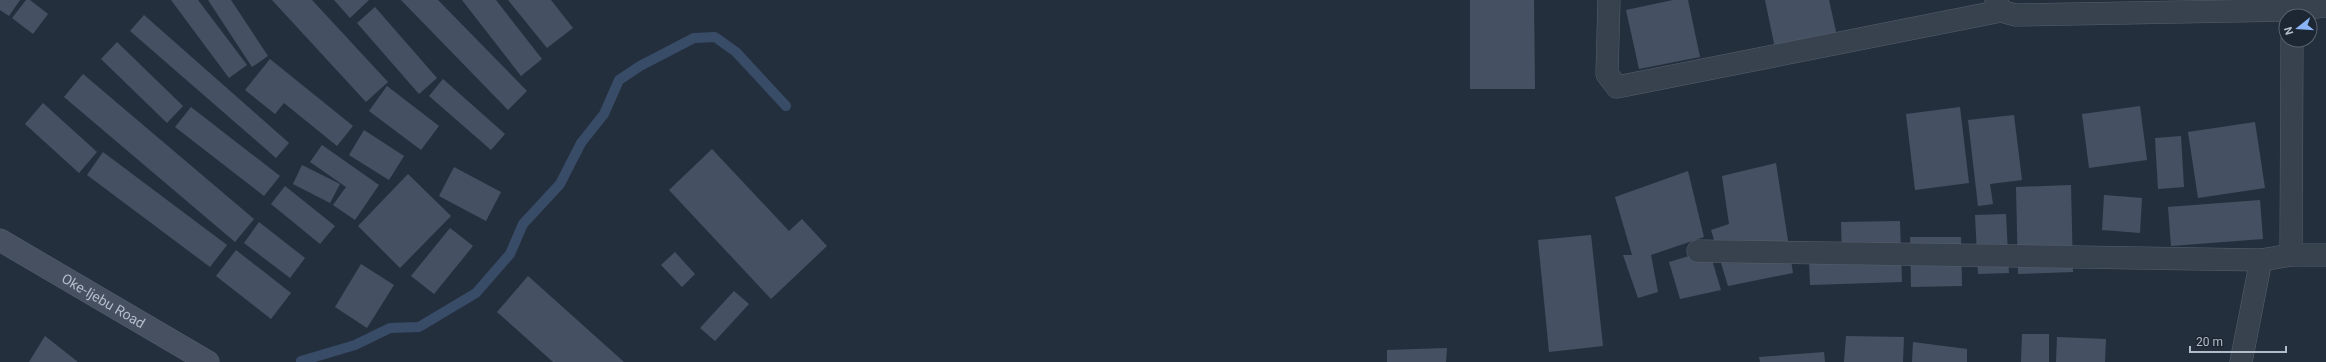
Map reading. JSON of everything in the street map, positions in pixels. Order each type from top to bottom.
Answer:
[{"type":"main road","name":"Oke-Ijebu Road","points":[[0,240],[208,362]]},
{"type":"street","points":[[1609,0],[1607,74],[1617,87],[1999,6],[2015,15],[2119,6],[2278,12]]},
{"type":"street","points":[[2291,255],[2292,48]]},
{"type":"street","points":[[1698,251],[2261,260],[2291,255],[2326,255]]},
{"type":"street","points":[[2241,362],[2261,260]]},
{"type":"building","points":[[0,0],[20,0],[9,16],[0,10]]},
{"type":"building","points":[[26,0],[30,0],[48,14],[33,34],[12,18]]},
{"type":"building","points":[[171,0],[198,0],[247,65],[229,78]]},
{"type":"building","points":[[208,0],[231,0],[268,56],[252,67]]},
{"type":"building","points":[[272,0],[312,0],[388,82],[366,102]]},
{"type":"building","points":[[334,0],[369,0],[350,18]]},
{"type":"building","points":[[401,0],[438,0],[527,91],[508,110]]},
{"type":"building","points":[[462,0],[496,0],[542,59],[521,76]]},
{"type":"building","points":[[508,0],[551,0],[573,28],[547,48]]},
{"type":"building","points":[[1470,0],[1534,0],[1535,89],[1470,89]]},
{"type":"building","points":[[1673,0],[1688,0],[1700,57],[1639,69],[1626,10]]},
{"type":"building","points":[[1765,0],[1829,0],[1837,36],[1775,48]]},
{"type":"building","points":[[375,7],[437,78],[419,94],[357,23]]},
{"type":"building","points":[[144,15],[289,143],[276,158],[130,31]]},
{"type":"building","points":[[117,42],[183,106],[167,123],[101,59]]},
{"type":"building","points":[[270,59],[353,126],[337,146],[284,103],[275,114],[245,90]]},
{"type":"building","points":[[83,74],[254,219],[235,242],[64,97]]},
{"type":"building","points":[[443,79],[505,134],[491,150],[429,96]]},
{"type":"building","points":[[387,86],[439,126],[421,150],[369,111]]},
{"type":"building","points":[[43,103],[97,152],[79,173],[25,124]]},
{"type":"building","points":[[2140,106],[2147,160],[2089,168],[2082,114]]},
{"type":"building","points":[[191,107],[280,176],[264,196],[175,127]]},
{"type":"building","points":[[1960,107],[1969,183],[1915,190],[1906,114]]},
{"type":"building","points":[[2014,115],[2022,180],[1990,184],[1993,204],[1978,206],[1968,120]]},
{"type":"building","points":[[2255,122],[2265,188],[2198,198],[2188,132]]},
{"type":"building","points":[[364,130],[404,156],[389,180],[349,155]]},
{"type":"building","points":[[2181,136],[2184,187],[2158,189],[2155,138]]},
{"type":"building","points":[[322,145],[379,185],[355,220],[333,205],[346,187],[310,162]]},
{"type":"building","points":[[712,149],[789,231],[802,219],[827,246],[771,299],[669,190]]},
{"type":"building","points":[[103,152],[227,245],[210,267],[87,175]]},
{"type":"building","points":[[1776,163],[1793,273],[1728,286],[1711,230],[1729,224],[1722,176]]},
{"type":"building","points":[[302,165],[340,184],[330,203],[293,184]]},
{"type":"building","points":[[454,167],[501,192],[486,221],[439,196]]},
{"type":"building","points":[[1688,171],[1704,237],[1651,255],[1658,292],[1638,298],[1623,255],[1632,255],[1615,197]]},
{"type":"building","points":[[408,174],[451,216],[400,268],[358,226]]},
{"type":"building","points":[[2071,185],[2073,272],[2018,274],[2016,187]]},
{"type":"building","points":[[285,186],[335,226],[320,244],[271,204]]},
{"type":"building","points":[[2104,195],[2142,198],[2140,233],[2102,230]]},
{"type":"building","points":[[2260,200],[2263,239],[2171,246],[2168,207]]},
{"type":"building","points":[[2006,214],[2009,273],[1978,274],[1975,215]]},
{"type":"building","points":[[1900,221],[1902,282],[1810,285],[1809,259],[1842,258],[1841,222]]},
{"type":"building","points":[[259,222],[305,258],[290,278],[244,243]]},
{"type":"building","points":[[450,228],[473,246],[434,294],[411,276]]},
{"type":"building","points":[[1591,235],[1603,346],[1549,352],[1538,240]]},
{"type":"building","points":[[1910,237],[1961,237],[1962,286],[1911,287]]},
{"type":"building","points":[[236,250],[291,293],[271,319],[216,276]]},
{"type":"building","points":[[1709,250],[1721,290],[1680,299],[1669,262]]},
{"type":"building","points":[[675,252],[695,274],[682,287],[661,265]]},
{"type":"building","points":[[361,264],[394,285],[367,328],[335,307]]},
{"type":"building","points":[[528,276],[624,362],[553,362],[497,312]]},
{"type":"building","points":[[734,291],[749,304],[715,341],[700,328]]},
{"type":"building","points":[[2022,334],[2049,334],[2049,362],[2021,362]]},
{"type":"building","points":[[45,336],[78,362],[29,362]]},
{"type":"building","points":[[1846,336],[1904,337],[1903,362],[1844,362]]},
{"type":"building","points":[[2057,337],[2106,339],[2105,362],[2056,362]]},
{"type":"building","points":[[1913,342],[1967,349],[1967,362],[1912,362]]},
{"type":"building","points":[[1447,348],[1446,362],[1387,362],[1387,350]]},
{"type":"building","points":[[1824,352],[1825,362],[1760,362],[1759,357]]},
{"type":"waterway","points":[[301,361],[355,345],[390,328],[419,327],[476,293],[510,254],[523,224],[560,184],[581,143],[604,114],[619,80],[640,66],[694,38],[715,37],[736,52],[786,106]]}]
